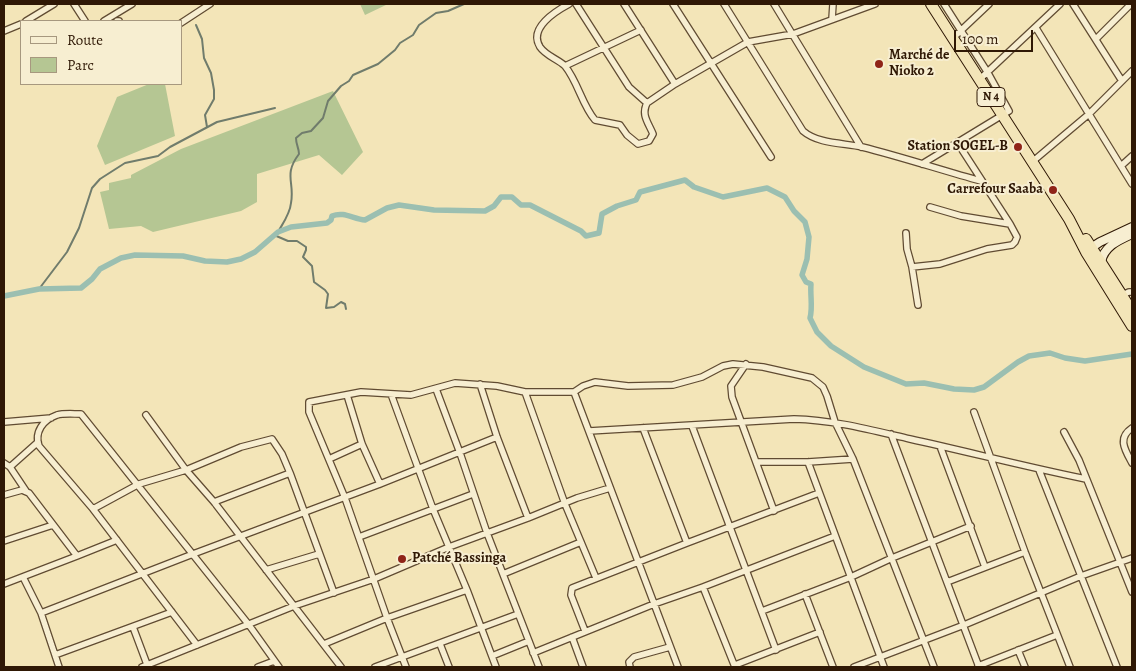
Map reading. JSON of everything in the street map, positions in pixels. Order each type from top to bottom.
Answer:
[{"type":"highway","name":"N 4","points":[[932,4],[957,35],[984,76],[1003,116],[1089,250],[1132,326]]},
{"type":"highway","name":"N 4","points":[[1089,250],[1127,294],[1132,311]]},
{"type":"street","points":[[28,20],[54,4]]},
{"type":"street","points":[[74,4],[84,20]]},
{"type":"street","points":[[109,20],[124,6],[132,4]]},
{"type":"street","points":[[182,22],[210,4]]},
{"type":"street","points":[[569,4],[550,15],[544,23],[538,36],[540,47],[565,66],[596,120],[620,124],[627,135],[638,144],[644,144],[653,136],[644,114],[647,103],[675,84],[748,42],[793,34],[875,4]]},
{"type":"street","points":[[576,4],[629,88],[647,103]]},
{"type":"street","points":[[624,4],[675,84]]},
{"type":"street","points":[[672,4],[771,157]]},
{"type":"street","points":[[724,4],[803,131],[817,138],[861,147],[981,181]]},
{"type":"street","points":[[774,4],[861,147]]},
{"type":"street","points":[[832,20],[833,4]]},
{"type":"street","points":[[944,4],[957,35],[989,4]]},
{"type":"street","points":[[984,76],[1060,4]]},
{"type":"street","points":[[1073,4],[1122,81]]},
{"type":"street","points":[[1096,39],[1131,4]]},
{"type":"street","points":[[4,31],[20,24]]},
{"type":"street","points":[[1036,28],[1132,184]]},
{"type":"street","points":[[565,66],[641,30]]},
{"type":"street","points":[[1032,162],[1089,114],[1132,71]]},
{"type":"street","points":[[922,164],[1003,116]]},
{"type":"street","points":[[912,267],[940,264],[987,249],[1012,245],[1015,242],[1016,237],[1010,224],[957,142]]},
{"type":"street","points":[[1121,166],[1132,156]]},
{"type":"street","points":[[930,207],[961,216],[1010,224]]},
{"type":"street","points":[[1089,250],[1132,226]]},
{"type":"street","points":[[906,233],[918,305]]},
{"type":"street","points":[[1101,262],[1102,255],[1106,249],[1131,235]]},
{"type":"street","points":[[746,364],[731,386],[730,392],[774,511]]},
{"type":"street","points":[[406,667],[387,618],[360,537],[309,412],[309,402],[371,392],[412,395],[455,383],[480,384],[525,392],[574,392],[583,386],[595,382],[628,386],[673,385],[702,378],[723,366],[746,364],[763,366],[812,378],[823,387],[835,422],[853,459],[934,667]]},
{"type":"street","points":[[480,384],[497,437],[528,518]]},
{"type":"street","points":[[436,388],[487,533],[539,667]]},
{"type":"street","points":[[525,392],[565,504],[596,578]]},
{"type":"street","points":[[574,392],[678,667]]},
{"type":"street","points":[[391,394],[433,509],[467,590],[496,667]]},
{"type":"street","points":[[347,395],[362,444],[380,484]]},
{"type":"street","points":[[974,412],[984,433],[991,458],[1040,593],[1070,667]]},
{"type":"street","points":[[197,645],[93,509],[38,442],[37,434],[39,429],[51,418],[60,414],[81,414],[139,484],[249,625],[279,667]]},
{"type":"street","points":[[146,415],[186,470],[214,502],[341,667]]},
{"type":"street","points":[[4,422],[51,418]]},
{"type":"street","points":[[589,431],[794,419],[835,422],[1039,470],[1086,478]]},
{"type":"street","points":[[692,426],[776,650]]},
{"type":"street","points":[[643,428],[687,543]]},
{"type":"street","points":[[1132,428],[1127,432],[1122,441],[1132,462]]},
{"type":"street","points":[[1064,432],[1079,460],[1122,562],[1132,592]]},
{"type":"street","points":[[891,434],[930,542],[979,666],[1057,635]]},
{"type":"street","points":[[41,614],[193,554],[345,498],[497,437]]},
{"type":"street","points":[[93,509],[139,484],[186,470],[241,447],[271,439],[274,440],[290,473],[334,593]]},
{"type":"street","points":[[10,468],[38,442]]},
{"type":"street","points":[[329,459],[362,444]]},
{"type":"street","points":[[940,446],[986,566]]},
{"type":"street","points":[[756,462],[808,462],[853,459]]},
{"type":"street","points":[[808,462],[884,667]]},
{"type":"street","points":[[4,463],[10,468],[77,556]]},
{"type":"street","points":[[1039,470],[1117,667]]},
{"type":"street","points":[[214,502],[290,473]]},
{"type":"street","points":[[133,626],[146,667],[294,606],[374,579],[449,547],[577,498],[610,488]]},
{"type":"street","points":[[4,496],[17,490],[26,491]]},
{"type":"street","points":[[585,632],[571,596],[572,588],[819,493]]},
{"type":"street","points":[[360,537],[473,494]]},
{"type":"street","points":[[4,540],[53,525]]},
{"type":"street","points":[[762,611],[851,577],[971,526]]},
{"type":"street","points":[[533,653],[654,604],[835,536]]},
{"type":"street","points":[[4,584],[117,540]]},
{"type":"street","points":[[503,574],[581,542]]},
{"type":"street","points":[[947,582],[1025,552]]},
{"type":"street","points":[[266,570],[319,554]]},
{"type":"street","points":[[854,667],[964,625],[1081,576],[1132,558]]},
{"type":"street","points":[[23,577],[41,614],[59,667]]},
{"type":"street","points":[[703,587],[735,666],[820,632]]},
{"type":"street","points":[[324,644],[387,618],[467,590]]},
{"type":"street","points":[[805,594],[833,667]]},
{"type":"street","points":[[55,655],[172,612]]},
{"type":"street","points":[[375,667],[518,614]]},
{"type":"street","points":[[572,637],[583,667]]},
{"type":"street","points":[[492,656],[529,641]]},
{"type":"street","points":[[440,644],[450,667]]},
{"type":"street","points":[[630,667],[629,662],[634,656],[670,647]]},
{"type":"street","points":[[1018,650],[1025,667]]},
{"type":"street","points":[[258,667],[274,661]]},
{"type":"green space","points":[[360,4],[388,4],[365,15]]},
{"type":"green space","points":[[147,85],[165,85],[175,136],[105,165],[97,146],[117,97]]},
{"type":"green space","points":[[333,91],[363,152],[342,175],[319,155],[257,174],[257,202],[241,211],[153,232],[141,226],[109,229],[100,192],[109,190],[109,183],[131,178],[131,175],[181,149]]},
{"type":"waterway","points":[[278,232],[290,207],[292,196],[290,173],[294,161],[299,154],[296,138],[302,133],[311,131],[323,118],[328,101],[353,75],[378,64],[395,50],[400,43],[413,35],[419,25],[436,13],[448,11],[464,4]]},
{"type":"waterway","points":[[196,25],[202,39],[204,58],[211,73],[214,90],[214,99],[205,115],[207,127]]},
{"type":"waterway","points":[[39,289],[67,252],[79,228],[92,188],[100,179],[125,163],[158,156],[170,147],[217,122],[275,108]]},
{"type":"waterway","points":[[4,296],[39,289],[81,288],[100,269],[121,258],[135,255],[183,256],[205,261],[227,262],[241,259],[255,252],[278,232],[291,227],[327,223],[331,220],[332,216],[341,214],[365,220],[387,208],[399,205],[434,210],[485,211],[494,206],[501,197],[512,197],[521,205],[530,205],[581,231],[586,236],[599,233],[602,214],[617,206],[636,200],[640,192],[685,180],[694,187],[723,197],[767,188],[785,197],[794,211],[805,222],[809,237],[807,259],[802,275],[806,282],[811,284],[810,318],[817,332],[831,346],[864,367],[906,384],[924,383],[954,389],[974,390],[984,387],[1029,356],[1050,353],[1065,358],[1085,361],[1132,354]]},
{"type":"waterway","points":[[274,235],[288,241],[297,241],[306,247],[303,257],[312,266],[314,282],[328,294],[326,308],[334,307],[341,302],[345,304],[346,309]]},
{"type":"place","name":"Marché de Nioko 2","points":[[879,64]]},
{"type":"place","name":"Station SOGEL-B","points":[[1018,147]]},
{"type":"place","name":"Carrefour Saaba","points":[[1053,190]]},
{"type":"place","name":"Patché Bassinga","points":[[402,559]]}]
